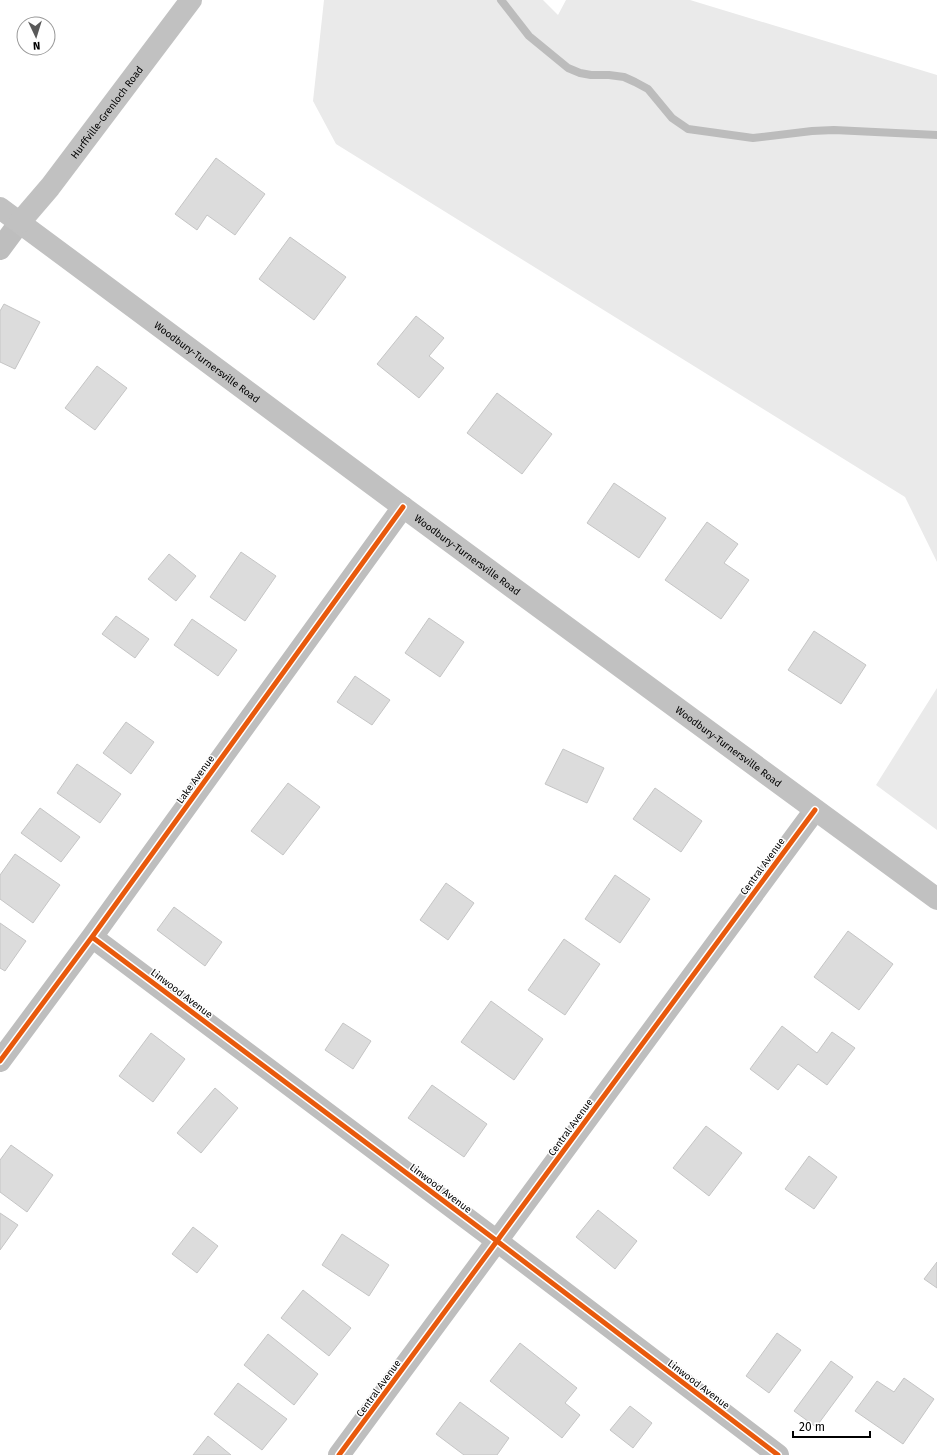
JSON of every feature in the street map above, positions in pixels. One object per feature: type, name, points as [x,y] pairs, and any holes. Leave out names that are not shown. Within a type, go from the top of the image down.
[{"type":"main road","name":"Hurffville-Grenloch Road","points":[[20,222],[50,187],[191,0]]},
{"type":"main road","name":"Woodbury-Turnersville Road","points":[[0,208],[403,507],[937,899]]},
{"type":"street","points":[[0,249],[20,222]]},
{"type":"street","name":"Lake Avenue","points":[[0,1061],[92,937],[403,507]]},
{"type":"street","name":"Central Avenue","points":[[339,1455],[815,810]]},
{"type":"street","name":"Linwood Avenue","points":[[92,937],[497,1241],[778,1455]]},
{"type":"shaded area","points":[[324,0],[543,0],[558,15],[566,0],[690,0],[937,75],[937,562],[905,497],[336,144],[313,101]]},
{"type":"shaded area","points":[[937,688],[937,830],[876,785]]},
{"type":"building","points":[[216,158],[265,194],[235,235],[207,215],[197,230],[175,214]]},
{"type":"building","points":[[290,237],[346,277],[314,320],[259,279]]},
{"type":"building","points":[[4,304],[40,322],[15,369],[0,362],[0,311]]},
{"type":"building","points":[[416,316],[444,338],[429,356],[444,368],[419,398],[377,364]]},
{"type":"building","points":[[97,366],[127,388],[95,430],[65,408]]},
{"type":"building","points":[[497,393],[552,434],[522,474],[467,433]]},
{"type":"building","points":[[614,483],[666,518],[639,558],[587,523]]},
{"type":"building","points":[[707,522],[738,544],[724,563],[749,580],[721,619],[665,580]]},
{"type":"building","points":[[241,552],[276,576],[245,621],[210,597]]},
{"type":"building","points":[[169,554],[196,576],[176,601],[148,579]]},
{"type":"building","points":[[116,616],[149,639],[135,658],[102,634]]},
{"type":"building","points":[[429,618],[464,642],[440,677],[405,653]]},
{"type":"building","points":[[192,619],[237,650],[218,676],[174,645]]},
{"type":"building","points":[[814,631],[866,665],[841,704],[788,670]]},
{"type":"building","points":[[355,676],[390,700],[372,725],[337,702]]},
{"type":"building","points":[[126,722],[154,742],[131,774],[103,753]]},
{"type":"building","points":[[563,749],[604,768],[587,803],[545,784]]},
{"type":"building","points":[[77,764],[121,794],[100,823],[57,793]]},
{"type":"building","points":[[288,783],[320,807],[283,855],[251,831]]},
{"type":"building","points":[[655,788],[702,821],[681,852],[633,819]]},
{"type":"building","points":[[40,808],[80,837],[61,862],[21,833]]},
{"type":"building","points":[[15,854],[60,885],[33,923],[0,899],[0,875]]},
{"type":"building","points":[[615,875],[650,899],[620,943],[585,919]]},
{"type":"building","points":[[446,883],[474,903],[448,940],[420,920]]},
{"type":"building","points":[[174,907],[222,942],[205,966],[157,930]]},
{"type":"building","points":[[0,923],[26,941],[5,971],[0,968]]},
{"type":"building","points":[[848,931],[893,964],[859,1010],[814,977]]},
{"type":"building","points":[[564,939],[600,964],[565,1015],[528,990]]},
{"type":"building","points":[[491,1001],[543,1039],[514,1080],[461,1042]]},
{"type":"building","points":[[343,1023],[371,1041],[353,1069],[325,1050]]},
{"type":"building","points":[[782,1026],[817,1053],[832,1032],[855,1048],[827,1085],[798,1064],[778,1090],[750,1069]]},
{"type":"building","points":[[151,1033],[185,1059],[153,1102],[119,1076]]},
{"type":"building","points":[[432,1085],[487,1124],[464,1157],[408,1118]]},
{"type":"building","points":[[215,1088],[238,1108],[201,1153],[177,1133]]},
{"type":"building","points":[[706,1126],[742,1153],[709,1196],[673,1168]]},
{"type":"building","points":[[11,1145],[53,1175],[27,1212],[0,1192],[0,1160]]},
{"type":"building","points":[[809,1156],[837,1177],[814,1209],[785,1189]]},
{"type":"building","points":[[598,1210],[637,1241],[615,1269],[576,1237]]},
{"type":"building","points":[[0,1213],[18,1225],[0,1250]]},
{"type":"building","points":[[193,1227],[218,1246],[197,1273],[172,1254]]},
{"type":"building","points":[[342,1234],[389,1265],[369,1296],[322,1265]]},
{"type":"building","points":[[937,1262],[937,1288],[924,1279]]},
{"type":"building","points":[[303,1290],[351,1328],[329,1356],[281,1318]]},
{"type":"building","points":[[777,1333],[801,1350],[769,1393],[746,1376]]},
{"type":"building","points":[[268,1334],[318,1374],[294,1405],[244,1365]]},
{"type":"building","points":[[520,1343],[577,1388],[565,1403],[580,1415],[562,1438],[490,1381]]},
{"type":"building","points":[[831,1361],[853,1377],[816,1427],[794,1411]]},
{"type":"building","points":[[904,1378],[934,1399],[903,1444],[855,1411],[877,1381],[894,1392]]},
{"type":"building","points":[[238,1383],[287,1419],[262,1450],[214,1414]]},
{"type":"building","points":[[460,1402],[509,1438],[497,1455],[464,1455],[436,1434]]},
{"type":"building","points":[[630,1406],[652,1423],[633,1448],[610,1430]]},
{"type":"building","points":[[208,1436],[231,1455],[193,1455]]},
{"type":"waterway","points":[[501,0],[529,36],[568,68],[580,73],[591,75],[624,77],[635,82],[648,89],[672,118],[688,129],[753,138],[834,130],[937,135]]},
{"type":"cycle path","points":[[0,1061],[92,937],[403,507]]},
{"type":"cycle path","points":[[339,1455],[815,810]]},
{"type":"cycle path","points":[[92,937],[497,1241],[778,1455]]}]
